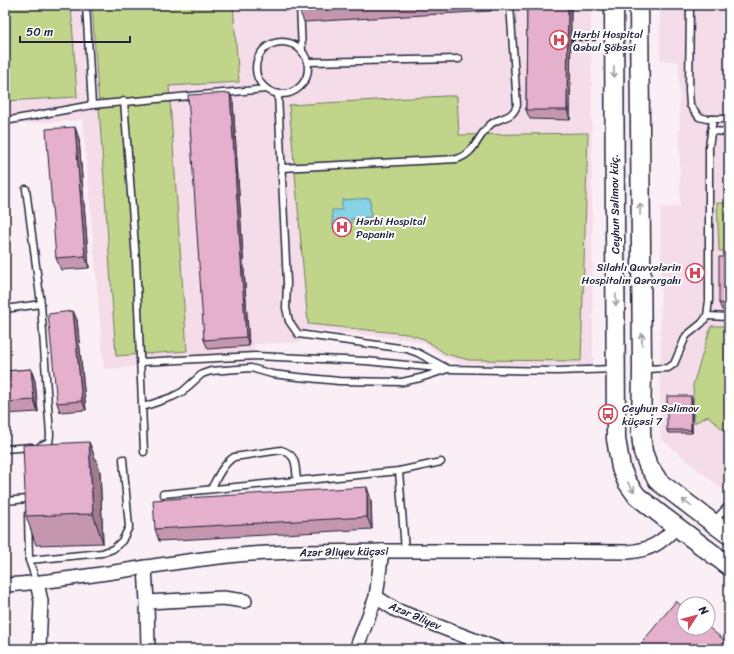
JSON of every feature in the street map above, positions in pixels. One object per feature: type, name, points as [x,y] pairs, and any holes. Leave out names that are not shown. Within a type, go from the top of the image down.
[{"type":"main road","name":"Ceyhun Səlimov küç.","points":[[614,5],[616,439],[621,468],[627,482],[637,496],[729,566]]},
{"type":"main road","points":[[638,5],[643,452],[648,465],[659,482],[729,535]]},
{"type":"main road","points":[[616,369],[642,369]]},
{"type":"street","name":"Azər Əliyev küçəsi","points":[[5,585],[37,583],[145,566],[250,554],[322,551],[639,551],[656,545],[676,527]]},
{"type":"street","name":"Azər Əliyev","points":[[382,551],[376,597],[396,610],[498,649]]},
{"type":"street","points":[[145,566],[148,649]]},
{"type":"street","points":[[37,583],[41,601],[39,649]]},
{"type":"street","points":[[358,644],[376,597]]},
{"type":"street","points":[[147,602],[223,598],[245,601]]},
{"type":"lane","points":[[86,5],[92,105]]},
{"type":"lane","points":[[300,5],[302,51]]},
{"type":"lane","points":[[281,168],[458,159],[471,152],[486,128],[493,122],[510,116],[515,112],[517,105],[510,5]]},
{"type":"lane","points":[[690,5],[690,105],[699,117],[729,119]]},
{"type":"lane","points":[[279,41],[292,43],[302,51],[308,62],[308,75],[301,86],[290,93],[278,94],[266,89],[258,80],[255,67],[258,55],[267,45],[279,41]]},
{"type":"lane","points":[[308,62],[459,59]]},
{"type":"lane","points":[[5,121],[92,105],[124,101],[266,89]]},
{"type":"lane","points":[[278,94],[287,283],[286,308],[289,321],[298,334],[407,349],[418,353],[448,369]]},
{"type":"lane","points":[[124,101],[136,260],[144,452]]},
{"type":"lane","points":[[642,369],[668,368],[674,364],[686,336],[702,323],[707,316],[709,300],[709,147],[713,119]]},
{"type":"lane","points":[[711,131],[729,132]]},
{"type":"lane","points":[[5,449],[43,446],[49,442],[50,435],[41,304],[26,189]]},
{"type":"lane","points":[[5,309],[41,304]]},
{"type":"lane","points":[[707,316],[729,317]]},
{"type":"lane","points":[[141,362],[255,356],[366,361],[448,369],[557,372],[616,369]]},
{"type":"lane","points":[[143,407],[182,392],[202,374],[211,372],[251,368],[272,374],[298,377],[402,382],[448,369]]},
{"type":"lane","points":[[210,489],[223,467],[234,457],[281,450],[288,452],[293,457],[297,481]]},
{"type":"lane","points":[[29,560],[102,553],[113,549],[122,541],[129,527],[123,459]]},
{"type":"lane","points":[[163,494],[399,471],[441,462]]},
{"type":"lane","points":[[399,471],[405,551]]},
{"type":"lane","points":[[5,501],[27,496],[29,560],[37,583]]},
{"type":"lane","points":[[712,522],[729,505]]},
{"type":"path","points":[[571,40],[614,40]]},
{"type":"shaded area","name":"Hərbi Hospital Papanin","points":[[5,5],[591,5],[593,365],[498,365],[462,363],[446,358],[425,344],[413,340],[308,329],[300,342],[255,344],[249,358],[104,369],[83,120],[5,125]]},
{"type":"shaded area","name":"Silahlı Quvvələrin Hospitalın Qərargahı","points":[[660,5],[729,5],[729,495],[660,438],[661,208],[680,206],[679,62],[660,60]]},
{"type":"green space","points":[[5,5],[71,5],[77,97],[5,101]]},
{"type":"green space","points":[[92,5],[233,5],[239,82],[169,86],[187,351],[116,356]]},
{"type":"green space","points":[[457,96],[459,135],[588,133],[581,361],[469,360],[446,354],[424,339],[407,334],[308,324],[289,105]]},
{"type":"green space","points":[[717,203],[729,203],[729,251],[719,251]]},
{"type":"green space","points":[[711,326],[729,326],[729,435],[708,416],[694,423],[693,385]]},
{"type":"water","points":[[370,198],[371,217],[351,219],[351,228],[333,229],[332,210],[342,210],[342,200]]},
{"type":"building","points":[[299,5],[386,5],[299,10]]},
{"type":"building","points":[[527,5],[568,5],[567,110],[526,110]]},
{"type":"building","points":[[230,93],[246,337],[204,340],[188,95]]},
{"type":"building","points":[[75,127],[85,256],[56,258],[46,129]]},
{"type":"building","points":[[719,257],[729,257],[729,304],[719,303]]},
{"type":"building","points":[[73,311],[82,401],[57,403],[48,314]]},
{"type":"building","points":[[31,369],[34,400],[5,402],[5,371]]},
{"type":"building","points":[[667,396],[691,396],[691,430],[667,430]]},
{"type":"building","points":[[89,442],[93,514],[26,516],[23,445]]},
{"type":"building","points":[[367,487],[367,517],[155,529],[153,500]]},
{"type":"building","points":[[676,601],[676,636],[716,636],[716,633],[729,644],[725,649],[643,649],[639,646]]},
{"type":"place","name":"Hərbi Hospital Qəbul Şöbəsi","points":[[559,40]]},
{"type":"place","name":"Hərbi Hospital Papanin","points":[[342,227]]},
{"type":"place","name":"Silahlı Quvvələrin Hospitalın Qərargahı","points":[[695,273]]},
{"type":"place","name":"Ceyhun Səlimov küçəsi 7","points":[[608,414]]}]
